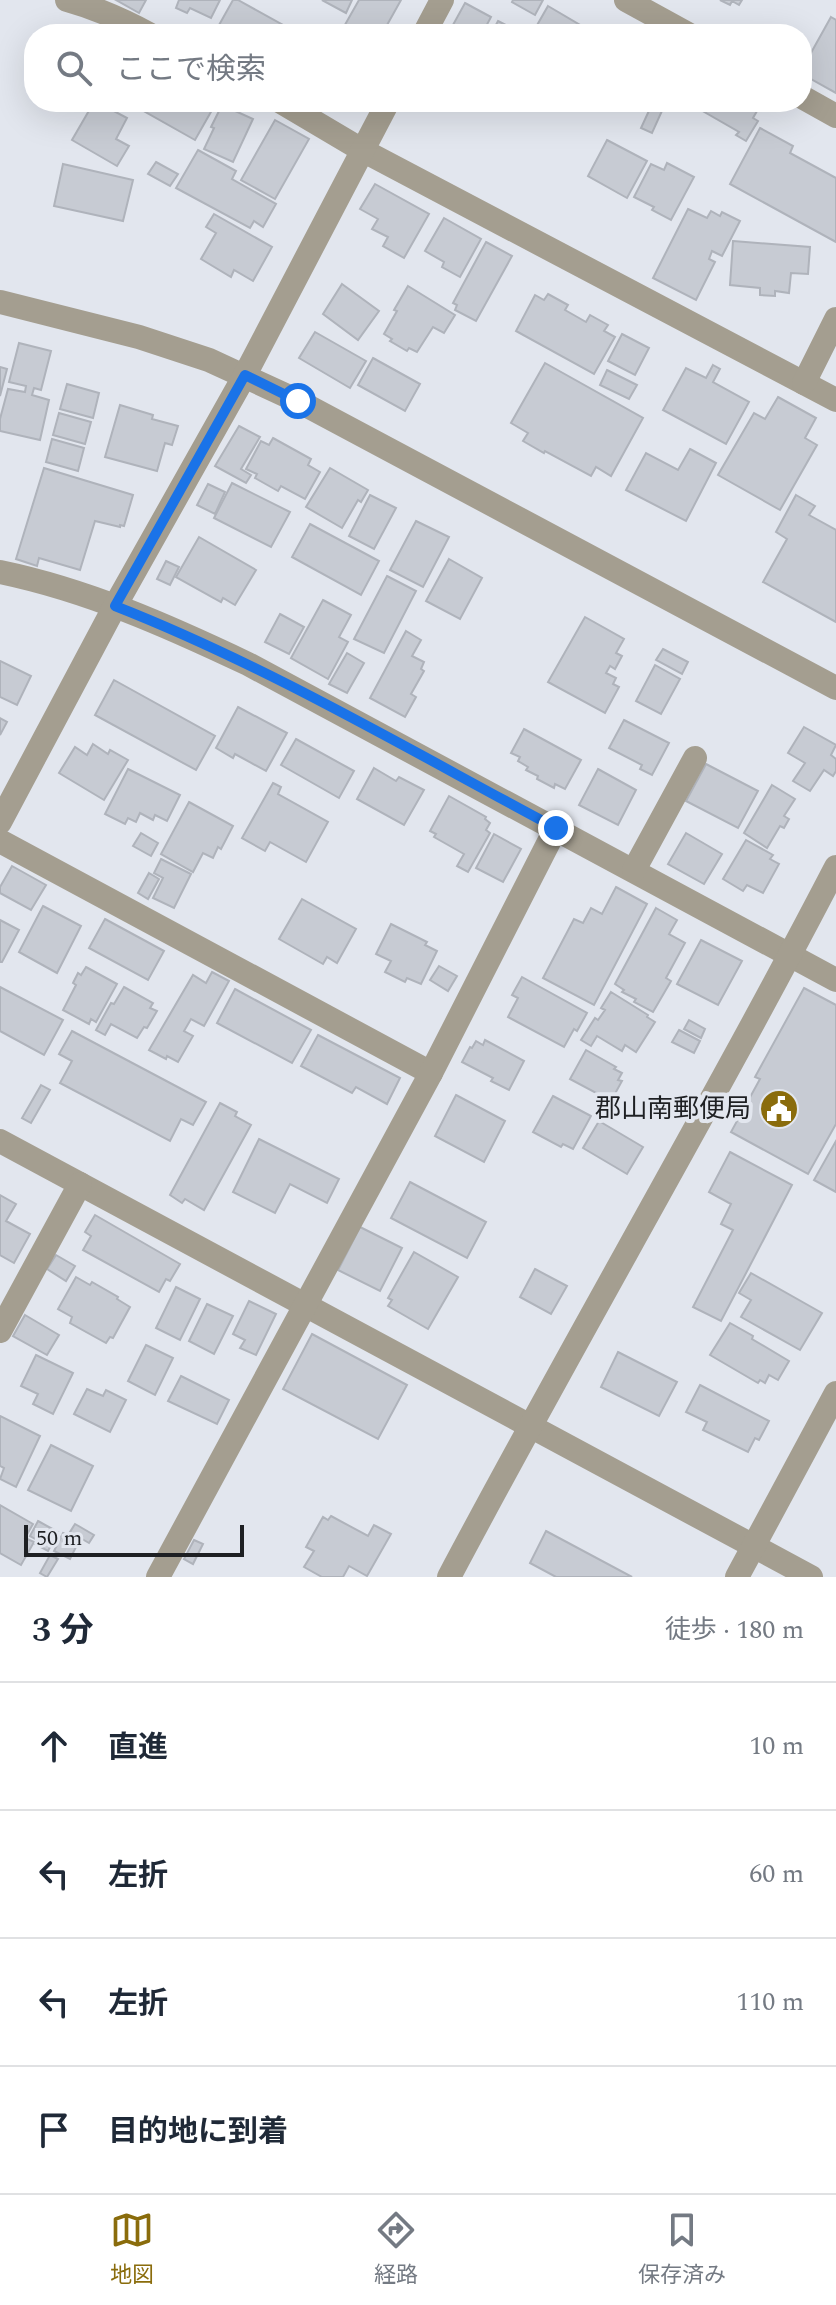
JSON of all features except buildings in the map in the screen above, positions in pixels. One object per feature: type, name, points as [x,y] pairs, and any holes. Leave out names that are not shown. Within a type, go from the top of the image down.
[{"type":"street","points":[[67,0],[129,24]]},
{"type":"street","points":[[429,24],[442,0]]},
{"type":"street","points":[[626,0],[670,24]]},
{"type":"street","points":[[812,103],[836,116]]},
{"type":"street","points":[[298,112],[362,150],[836,400]]},
{"type":"street","points":[[0,822],[115,606],[245,375],[383,112]]},
{"type":"street","points":[[0,302],[139,337],[245,375],[836,688]]},
{"type":"street","points":[[804,383],[836,319]]},
{"type":"street","points":[[0,572],[115,606],[248,664],[836,980]]},
{"type":"street","points":[[634,870],[695,758]]},
{"type":"street","points":[[158,1577],[431,1073],[556,828]]},
{"type":"street","points":[[0,841],[431,1073]]},
{"type":"street","points":[[449,1577],[529,1425],[836,867]]},
{"type":"street","points":[[0,1141],[811,1577]]},
{"type":"street","points":[[0,1331],[80,1184]]},
{"type":"street","points":[[737,1577],[836,1393]]},
{"type":"place","name":"郡山南郵便局","points":[[779,1109]]},
{"type":"route","points":[[298,401],[245,375],[115,606],[248,664],[556,828]]}]
